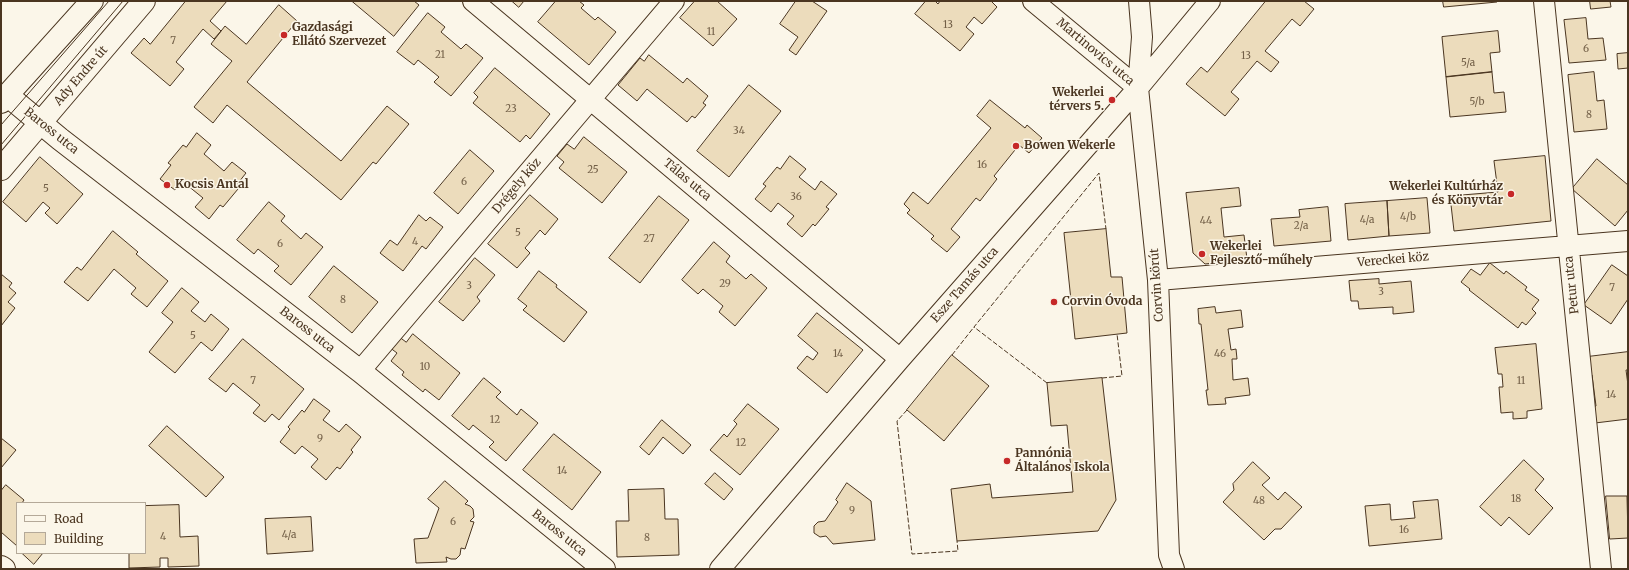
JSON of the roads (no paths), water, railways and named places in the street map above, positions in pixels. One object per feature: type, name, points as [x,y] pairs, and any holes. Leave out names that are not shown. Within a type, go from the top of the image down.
[{"type":"street","points":[[4,98],[92,1]]},
{"type":"street","name":"Ady Endre út","points":[[1,168],[144,1]]},
{"type":"street","name":"Tálas utca","points":[[473,1],[900,359]]},
{"type":"street","name":"Drégely köz","points":[[360,371],[674,1]]},
{"type":"street","name":"Martinovics utca","points":[[1033,1],[1138,88]]},
{"type":"street","name":"Corvin körút","points":[[1139,1],[1142,37],[1138,88],[1158,280],[1169,554],[1174,569]]},
{"type":"street","name":"Esze Tamás utca","points":[[720,569],[900,359],[1138,88],[1210,1]]},
{"type":"street","name":"Petur utca","points":[[1544,1],[1601,569]]},
{"type":"street","name":"Baross utca","points":[[4,98],[40,123],[360,371],[604,569]]},
{"type":"street","name":"Vereckei köz","points":[[1158,280],[1628,241]]},
{"type":"tram line","points":[[1,125],[109,1]]},
{"type":"tram line","points":[[1,145],[123,1]]},
{"type":"place","name":"Gazdasági Ellátó Szervezet","points":[[284,35]]},
{"type":"place","name":"Wekerlei térvers 5.","points":[[1112,100]]},
{"type":"place","name":"Bowen Wekerle","points":[[1016,146]]},
{"type":"place","name":"Kocsis Antal","points":[[167,185]]},
{"type":"place","name":"Wekerlei Kultúrház és Könyvtár","points":[[1511,194]]},
{"type":"place","name":"Wekerlei Fejlesztő-műhely","points":[[1202,254]]},
{"type":"place","name":"Corvin Óvoda","points":[[1054,302]]},
{"type":"place","name":"Pannónia Általános Iskola","points":[[1007,461]]}]
